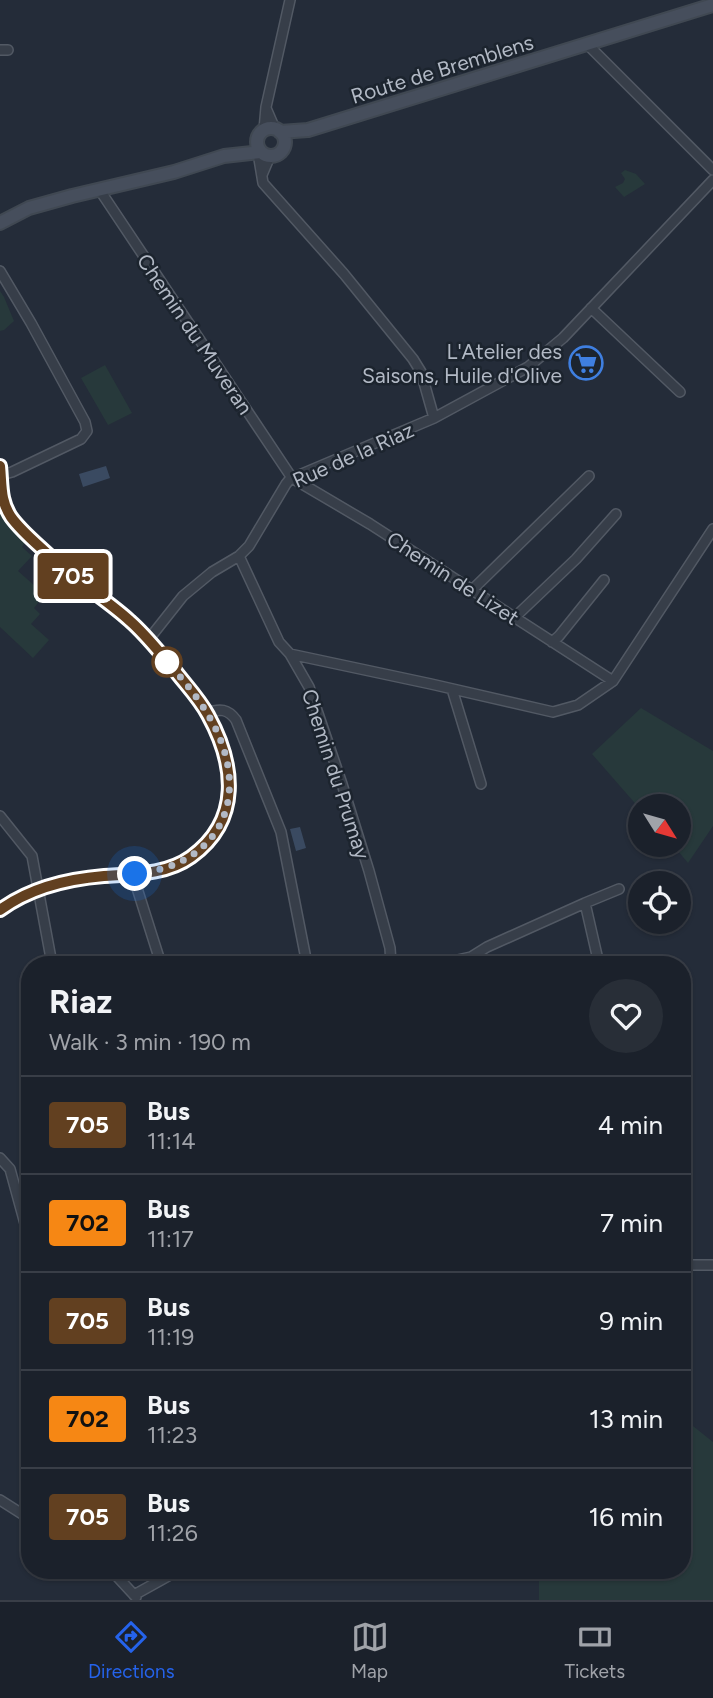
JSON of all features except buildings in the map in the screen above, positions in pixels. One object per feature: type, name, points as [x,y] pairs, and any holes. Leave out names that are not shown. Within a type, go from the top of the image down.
[{"type":"street","points":[[269,132],[266,107],[290,0]]},
{"type":"street","name":"Route de Bremblens","points":[[0,223],[29,208],[174,172],[224,156],[269,132],[308,131],[713,5]]},
{"type":"street","points":[[587,44],[713,170]]},
{"type":"street","name":"Route de Bremblens","points":[[224,156],[278,155],[308,131]]},
{"type":"street","points":[[269,132],[285,140],[283,149]]},
{"type":"street","points":[[269,132],[257,143],[264,154],[259,159],[263,183],[344,274],[413,359],[421,372],[434,418]]},
{"type":"street","name":"Rue de la Riaz","points":[[149,639],[183,596],[249,546],[292,478],[434,418],[528,367],[563,338],[713,180]]},
{"type":"street","name":"Chemin du Muveran","points":[[99,189],[292,478]]},
{"type":"street","points":[[0,271],[85,422],[87,431],[81,439],[12,472],[0,470],[1,503],[31,539],[149,639],[207,713],[219,738],[229,771],[228,801],[224,817],[211,838],[189,858],[159,871],[68,880],[38,890],[0,910]]},
{"type":"street","points":[[591,307],[677,389]]},
{"type":"street","points":[[472,590],[589,476]]},
{"type":"street","name":"Chemin de Lizet","points":[[292,478],[370,524],[613,681]]},
{"type":"street","points":[[514,618],[576,559],[616,514]]},
{"type":"street","points":[[290,654],[553,712],[578,705],[613,681],[713,530]]},
{"type":"street","name":"Chemin du Prumay","points":[[239,556],[279,642],[290,654],[309,687],[369,871],[391,956]]},
{"type":"street","points":[[552,642],[604,580]]},
{"type":"street","points":[[452,689],[481,785]]},
{"type":"street","points":[[207,713],[225,710],[232,714],[244,738],[281,832],[305,956]]},
{"type":"street","points":[[0,816],[32,856],[50,956]]},
{"type":"street","points":[[135,874],[158,956]]},
{"type":"street","points":[[477,956],[487,947],[619,889]]},
{"type":"street","points":[[585,903],[597,956]]},
{"type":"street","points":[[0,1158],[10,1170],[21,1210]]},
{"type":"street","points":[[691,1265],[713,1265]]},
{"type":"street","points":[[0,1500],[21,1513]]},
{"type":"street","points":[[119,1579],[136,1598],[165,1579]]},
{"type":"shaded area","points":[[625,170],[636,174],[645,184],[624,197],[615,187],[623,183],[625,179],[621,173]]},
{"type":"shaded area","points":[[0,291],[14,321],[0,331]]},
{"type":"shaded area","points":[[105,365],[132,413],[108,425],[81,378]]},
{"type":"shaded area","points":[[0,511],[26,541],[22,547],[32,556],[18,571],[36,587],[33,591],[41,599],[34,608],[40,614],[31,624],[49,640],[33,658],[0,627]]},
{"type":"shaded area","points":[[641,708],[713,751],[713,826],[688,863],[684,858],[691,858],[691,794],[628,795],[592,754]]},
{"type":"shaded area","points":[[691,1424],[713,1442],[713,1600],[539,1600],[539,1579],[691,1579]]},
{"type":"water","points":[[106,466],[110,478],[83,487],[79,474]]},
{"type":"water","points":[[300,827],[306,848],[296,851],[290,829]]},
{"type":"bus line","name":"705","points":[[0,466],[2,503],[12,519],[76,579],[149,639],[207,713],[227,761],[230,787],[224,817],[218,828],[202,848],[175,866],[159,871],[68,880],[38,890],[0,910]]},
{"type":"place","name":"L'Atelier des Saisons, Huile d'Olive","points":[[586,363]]},
{"type":"route","points":[[135,874],[175,866],[202,848],[218,828],[228,801],[229,771],[219,738],[207,713],[167,662]]}]
